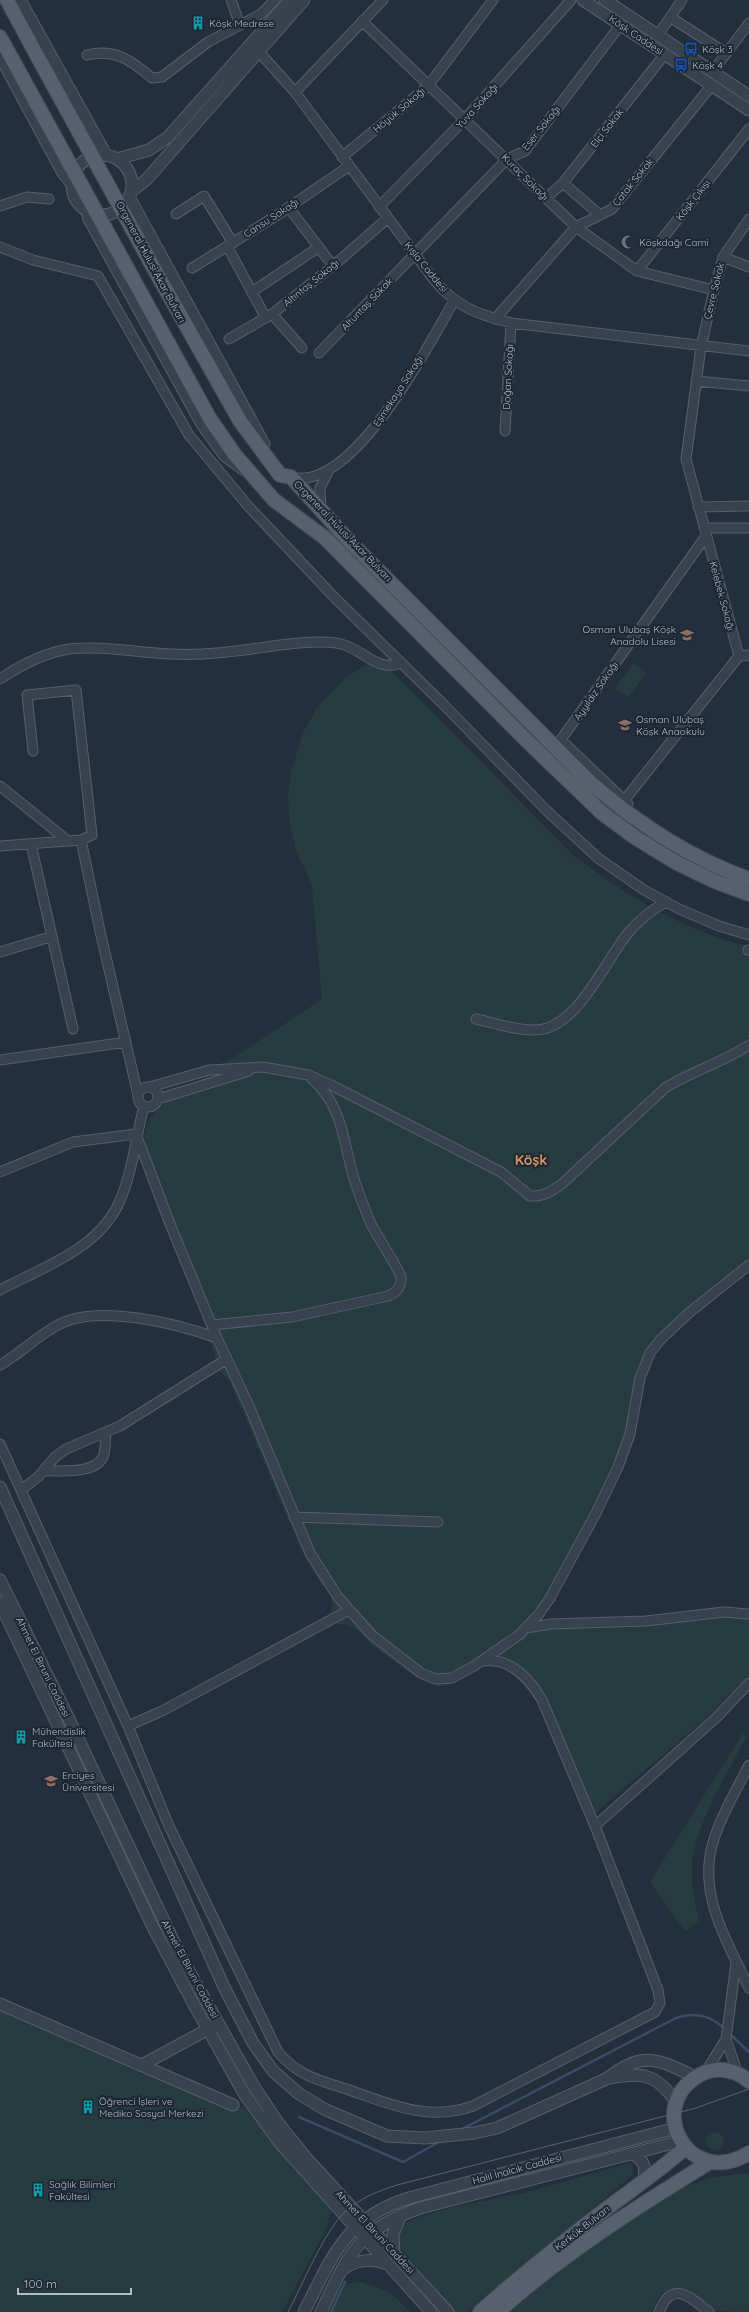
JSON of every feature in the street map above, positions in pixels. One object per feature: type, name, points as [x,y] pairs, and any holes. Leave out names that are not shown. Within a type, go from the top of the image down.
[{"type":"main road","name":"Orgeneral Hulusi Akar Bulvarı","points":[[7,0],[236,416],[254,443],[558,744],[591,784],[621,803],[675,845],[710,863],[749,879]]},
{"type":"main road","name":"Orgeneral Hulusi Akar Bulvarı","points":[[0,37],[194,392],[222,438],[247,471],[274,500],[325,538],[602,813],[636,838],[675,862],[749,894]]},
{"type":"main road","points":[[745,2077],[726,2070],[700,2075],[683,2088],[676,2102],[674,2119],[683,2145],[697,2157],[710,2162],[725,2163],[746,2157]]},
{"type":"main road","name":"Kerkük Bulvarı","points":[[480,2312],[555,2249],[642,2181],[666,2165],[683,2145]]},
{"type":"main road","name":"Kerkük Bulvarı","points":[[498,2312],[551,2269],[602,2231],[710,2162]]},
{"type":"street","points":[[20,0],[106,155]]},
{"type":"street","points":[[231,0],[240,25]]},
{"type":"street","points":[[87,55],[105,52],[118,54],[131,60],[152,78],[158,78],[165,75],[202,46],[260,14],[275,0]]},
{"type":"street","points":[[117,159],[145,152],[168,137],[290,0]]},
{"type":"street","points":[[0,56],[63,173],[72,184],[78,202],[87,210],[98,214],[111,213],[122,207],[130,194],[147,179],[304,0]]},
{"type":"street","points":[[295,92],[383,0]]},
{"type":"street","name":"Höyük Sokağı","points":[[342,157],[428,86],[493,0]]},
{"type":"street","name":"Yuva Sokağı","points":[[379,207],[464,120],[571,0]]},
{"type":"street","name":"Köşk Caddesi","points":[[583,0],[749,110]]},
{"type":"street","name":"Köşk Caddesi","points":[[605,0],[749,96]]},
{"type":"street","points":[[658,35],[682,0]]},
{"type":"street","points":[[670,17],[726,53]]},
{"type":"street","name":"Kuraç Sokağı","points":[[362,21],[576,227],[637,271],[714,290]]},
{"type":"street","points":[[713,71],[749,23]]},
{"type":"street","name":"Eser Sokağı","points":[[414,254],[507,159],[525,151],[621,24]]},
{"type":"street","name":"Kışla Caddesi","points":[[258,52],[295,92],[414,254],[454,301],[471,311],[511,323],[701,347],[749,351]]},
{"type":"street","name":"Elçi Sokak","points":[[546,198],[564,183],[665,54]]},
{"type":"street","name":"Çatak Sokak","points":[[495,319],[576,227],[612,209],[712,85]]},
{"type":"street","name":"Köşk Çıkışı","points":[[637,271],[749,128]]},
{"type":"street","points":[[72,184],[75,172],[82,162],[93,156],[106,155],[117,159],[129,173],[130,194],[286,476],[313,478],[328,471]]},
{"type":"street","name":"Cansu Sokağı","points":[[192,268],[289,208],[349,166]]},
{"type":"street","points":[[564,183],[600,215]]},
{"type":"street","points":[[176,214],[204,196],[230,244],[252,292],[269,316],[302,348]]},
{"type":"street","points":[[0,206],[26,197],[50,199]]},
{"type":"street","points":[[289,208],[333,266]]},
{"type":"street","points":[[87,210],[92,226],[202,424],[225,456],[233,463],[247,471]]},
{"type":"street","name":"Altıntaş Sokağı","points":[[229,339],[269,316],[333,266],[388,218]]},
{"type":"street","name":"Çevre Sokak","points":[[701,347],[723,257],[749,219]]},
{"type":"street","points":[[0,247],[33,260],[98,276],[178,419],[198,447],[283,544],[564,828],[613,869],[666,902],[706,921],[749,935]]},
{"type":"street","points":[[252,292],[319,247]]},
{"type":"street","name":"Altuntaş Sokak","points":[[319,354],[414,254]]},
{"type":"street","points":[[723,257],[749,267]]},
{"type":"street","name":"Eşmekaya Sokağı","points":[[328,471],[354,449],[381,420],[400,392],[454,301]]},
{"type":"street","name":"Doğan Sokağı","points":[[505,431],[511,323]]},
{"type":"street","name":"Kelebek Sokağı","points":[[701,347],[686,459],[738,656]]},
{"type":"street","points":[[696,381],[749,386]]},
{"type":"street","points":[[322,512],[319,493],[321,483],[328,471]]},
{"type":"street","points":[[698,507],[749,506]]},
{"type":"street","points":[[705,532],[749,528]]},
{"type":"street","name":"Ayyıldız Sokağı","points":[[558,744],[705,532]]},
{"type":"street","points":[[0,679],[39,657],[57,651],[79,648],[195,654],[237,651],[294,643],[341,644],[381,665],[391,666],[402,663]]},
{"type":"street","points":[[749,655],[738,656],[621,803],[676,840],[712,858],[749,873]]},
{"type":"street","points":[[0,846],[81,840],[92,835],[76,690],[27,695],[33,751]]},
{"type":"street","points":[[0,786],[68,841]]},
{"type":"street","points":[[81,840],[138,1095],[138,1101],[144,1106],[152,1106],[158,1099],[264,1067]]},
{"type":"street","points":[[31,844],[50,937],[73,1029]]},
{"type":"street","points":[[476,1019],[531,1030],[542,1030],[556,1024],[576,1007],[636,925],[666,902]]},
{"type":"street","points":[[0,952],[50,937]]},
{"type":"street","points":[[0,1060],[126,1042]]},
{"type":"street","points":[[138,1095],[141,1089],[209,1070],[264,1067],[308,1075],[331,1084],[372,1107],[450,1144],[501,1172],[530,1196],[536,1196],[550,1192],[563,1182],[665,1088],[727,1058],[749,1045]]},
{"type":"street","points":[[212,1325],[265,1321],[319,1313],[388,1296],[395,1292],[400,1285],[400,1273],[380,1241],[360,1195],[338,1115],[329,1098],[308,1075]]},
{"type":"street","points":[[150,1087],[158,1093],[158,1099]]},
{"type":"street","points":[[0,1290],[75,1251],[88,1242],[113,1214],[121,1200],[144,1106]]},
{"type":"street","points":[[136,1134],[170,1224],[217,1338],[249,1406],[302,1538],[319,1568],[349,1610],[372,1635],[426,1676],[441,1680],[452,1678],[482,1661],[526,1628],[550,1598],[612,1482],[630,1434],[640,1378],[650,1353],[660,1340],[690,1312],[749,1264]]},
{"type":"street","points":[[0,1172],[73,1142],[102,1136],[136,1134]]},
{"type":"street","points":[[0,1365],[59,1324],[94,1317],[118,1316],[142,1319],[186,1328],[217,1338]]},
{"type":"street","points":[[20,1490],[44,1470],[55,1457],[66,1449],[132,1420],[227,1359]]},
{"type":"street","points":[[44,1470],[88,1468],[96,1465],[104,1455],[106,1432]]},
{"type":"street","points":[[0,1444],[128,1726],[169,1826],[278,2052],[284,2059],[315,2080],[403,2109],[436,2112],[460,2110],[473,2106],[600,2041],[657,2009],[660,1998],[595,1826],[537,1691],[526,1678],[510,1665],[494,1660],[482,1661]]},
{"type":"street","points":[[0,1487],[224,1987],[253,2043],[273,2071],[298,2093],[324,2109],[358,2126],[387,2136],[425,2138],[469,2134],[497,2128],[606,2079],[622,2067],[644,2059],[670,2064],[700,2075],[726,2039],[736,1963]]},
{"type":"street","points":[[294,1517],[438,1522]]},
{"type":"street","name":"Ahmet El Biruni Caddesi","points":[[1,1585],[68,1716],[180,1955],[253,2085],[279,2124],[308,2160],[363,2220],[368,2234],[388,2265],[431,2312]]},
{"type":"street","name":"Ahmet El Biruni Caddesi","points":[[0,1603],[153,1927],[208,2029],[246,2095],[269,2129],[354,2227],[368,2234],[394,2253],[448,2312]]},
{"type":"street","points":[[128,1726],[162,1711],[349,1610]]},
{"type":"street","points":[[526,1628],[551,1624],[646,1621],[716,1612],[749,1614]]},
{"type":"street","points":[[595,1826],[717,1717],[749,1683]]},
{"type":"street","points":[[749,1765],[714,1837],[708,1865],[709,1884],[714,1908],[726,1942],[749,1988]]},
{"type":"street","points":[[0,2004],[142,2064],[233,2105]]},
{"type":"street","points":[[142,2064],[218,2024]]},
{"type":"street","points":[[726,2039],[745,2077]]},
{"type":"street","points":[[606,2079],[632,2074],[649,2076],[666,2088],[676,2102]]},
{"type":"street","name":"Halil İnalcık Caddesi","points":[[304,2312],[329,2263],[354,2227],[381,2208],[409,2198],[676,2128]]},
{"type":"street","name":"Halil İnalcık Caddesi","points":[[368,2234],[401,2215],[420,2208],[631,2154],[683,2145]]},
{"type":"street","points":[[631,2154],[640,2159],[644,2166],[645,2174],[642,2181]]},
{"type":"street","points":[[394,2253],[393,2234],[401,2215]]},
{"type":"street","points":[[321,2312],[340,2270],[368,2234]]},
{"type":"street","points":[[340,2270],[352,2264],[365,2261],[388,2265]]},
{"type":"street","points":[[659,2312],[668,2298],[679,2292],[687,2294],[709,2312]]},
{"type":"green space","points":[[378,657],[573,855],[635,898],[656,910],[702,931],[749,947],[749,1266],[667,1336],[646,1365],[632,1432],[542,1616],[546,1629],[696,1618],[713,1615],[749,1617],[749,1675],[704,1720],[594,1814],[538,1687],[529,1675],[516,1665],[506,1667],[490,1666],[481,1668],[449,1685],[436,1686],[429,1684],[403,1668],[372,1645],[356,1630],[346,1625],[334,1624],[329,1614],[332,1607],[331,1597],[313,1572],[300,1548],[233,1389],[226,1376],[220,1372],[144,1138],[148,1121],[161,1106],[322,999],[312,886],[296,850],[290,825],[288,798],[291,772],[303,733],[316,709],[344,679]]},
{"type":"green space","points":[[633,663],[646,673],[628,697],[615,688]]},
{"type":"green space","points":[[743,1733],[747,1736],[705,1817],[694,1851],[692,1880],[699,1921],[685,1931],[650,1882]]},
{"type":"green space","points":[[0,2004],[258,2114],[334,2205],[325,2231],[282,2312],[0,2312]]},
{"type":"green space","points":[[711,2132],[719,2132],[724,2137],[722,2148],[719,2150],[711,2150],[706,2145],[706,2137]]},
{"type":"green space","points":[[629,2163],[633,2167],[633,2175],[467,2312],[453,2312],[399,2246],[398,2240],[402,2226],[428,2214],[523,2193]]},
{"type":"green space","points":[[749,2173],[749,2312],[712,2311],[672,2291],[659,2297],[651,2312],[510,2312],[574,2259],[682,2188],[712,2177]]},
{"type":"green space","points":[[359,2282],[388,2292],[399,2300],[410,2312],[329,2312],[336,2295],[342,2287],[351,2283]]},
{"type":"waterway","points":[[462,2129],[676,2018],[689,2015],[702,2016],[713,2020],[724,2028]]},
{"type":"waterway","points":[[732,2036],[749,2052]]},
{"type":"waterway","points":[[299,2117],[403,2162],[437,2143]]},
{"type":"waterway","points":[[331,2312],[345,2282]]},
{"type":"tram line","points":[[288,2312],[314,2258],[338,2219],[351,2206],[370,2195],[397,2185],[696,2108],[749,2089]]},
{"type":"place","name":"Köşk Medrese","points":[[198,23]]},
{"type":"place","name":"Köşk 3","points":[[691,49]]},
{"type":"place","name":"Köşk 4","points":[[681,65]]},
{"type":"place","name":"Köşkdağı Cami","points":[[628,242]]},
{"type":"place","name":"Osman Ulubaş Köşk Anadolu Lisesi","points":[[687,635]]},
{"type":"place","name":"Osman Ulubaş Köşk Anaokulu","points":[[625,725]]},
{"type":"place","name":"Mühendislik Fakültesi","points":[[21,1737]]},
{"type":"place","name":"Erciyes Üniversitesi","points":[[51,1781]]},
{"type":"place","name":"Öğrenci İşleri ve Mediko Sosyal Merkezi","points":[[88,2107]]},
{"type":"place","name":"Sağlık Bilimleri Fakültesi","points":[[38,2190]]},
{"type":"district","name":"Köşk","points":[[531,1160]]}]
